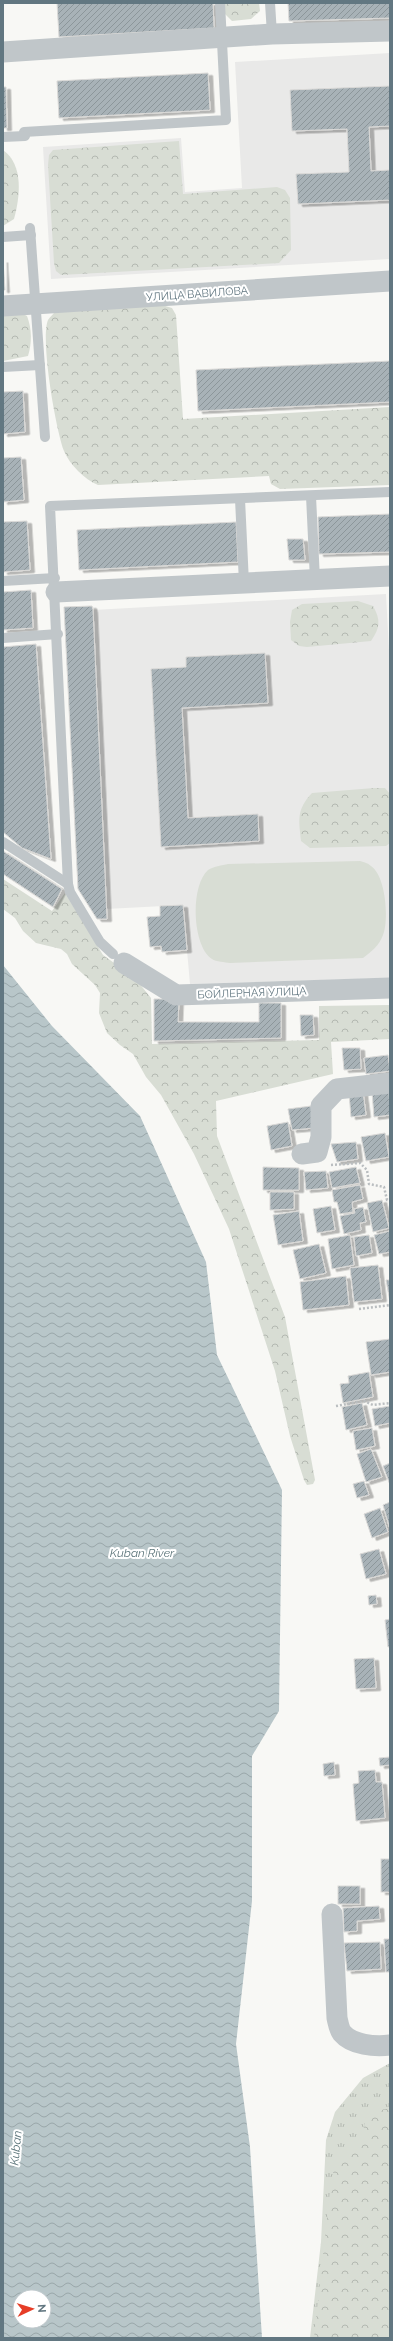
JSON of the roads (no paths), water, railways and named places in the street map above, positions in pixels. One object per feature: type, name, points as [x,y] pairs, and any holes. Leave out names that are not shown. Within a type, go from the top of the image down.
[{"type":"street","points":[[3,52],[272,34],[390,31]]},
{"type":"street","name":"УЛИЦА ВАВИЛОВА","points":[[3,306],[390,281]]},
{"type":"street","points":[[55,585],[244,583],[390,576]]},
{"type":"street","name":"БОЙЛЕРНАЯ УЛИЦА","points":[[118,958],[176,996],[390,988]]},
{"type":"street","points":[[310,1153],[321,1137],[321,1106],[337,1089],[390,1083]]},
{"type":"street","points":[[332,1914],[337,2018],[341,2032],[351,2041],[369,2045],[390,2045]]},
{"type":"lane","points":[[3,137],[24,134],[226,120],[220,3]]},
{"type":"lane","points":[[270,3],[272,34]]},
{"type":"lane","points":[[3,237],[30,232],[45,437]]},
{"type":"lane","points":[[3,367],[40,365]]},
{"type":"lane","points":[[118,958],[100,942],[70,892],[68,884],[58,634],[50,506],[390,492]]},
{"type":"lane","points":[[311,496],[315,580]]},
{"type":"lane","points":[[240,499],[244,583]]},
{"type":"lane","points":[[3,581],[55,585]]},
{"type":"lane","points":[[3,638],[58,634]]},
{"type":"lane","points":[[3,842],[68,884]]},
{"type":"water","name":"Kuban River","points":[[3,965],[52,1026],[140,1116],[206,1262],[217,1355],[282,1490],[279,1711],[252,1756],[252,1901],[236,2044],[250,2147],[262,2338],[3,2338]]},
{"type":"water label","name":"Kuban","points":[[16,2148]]}]
